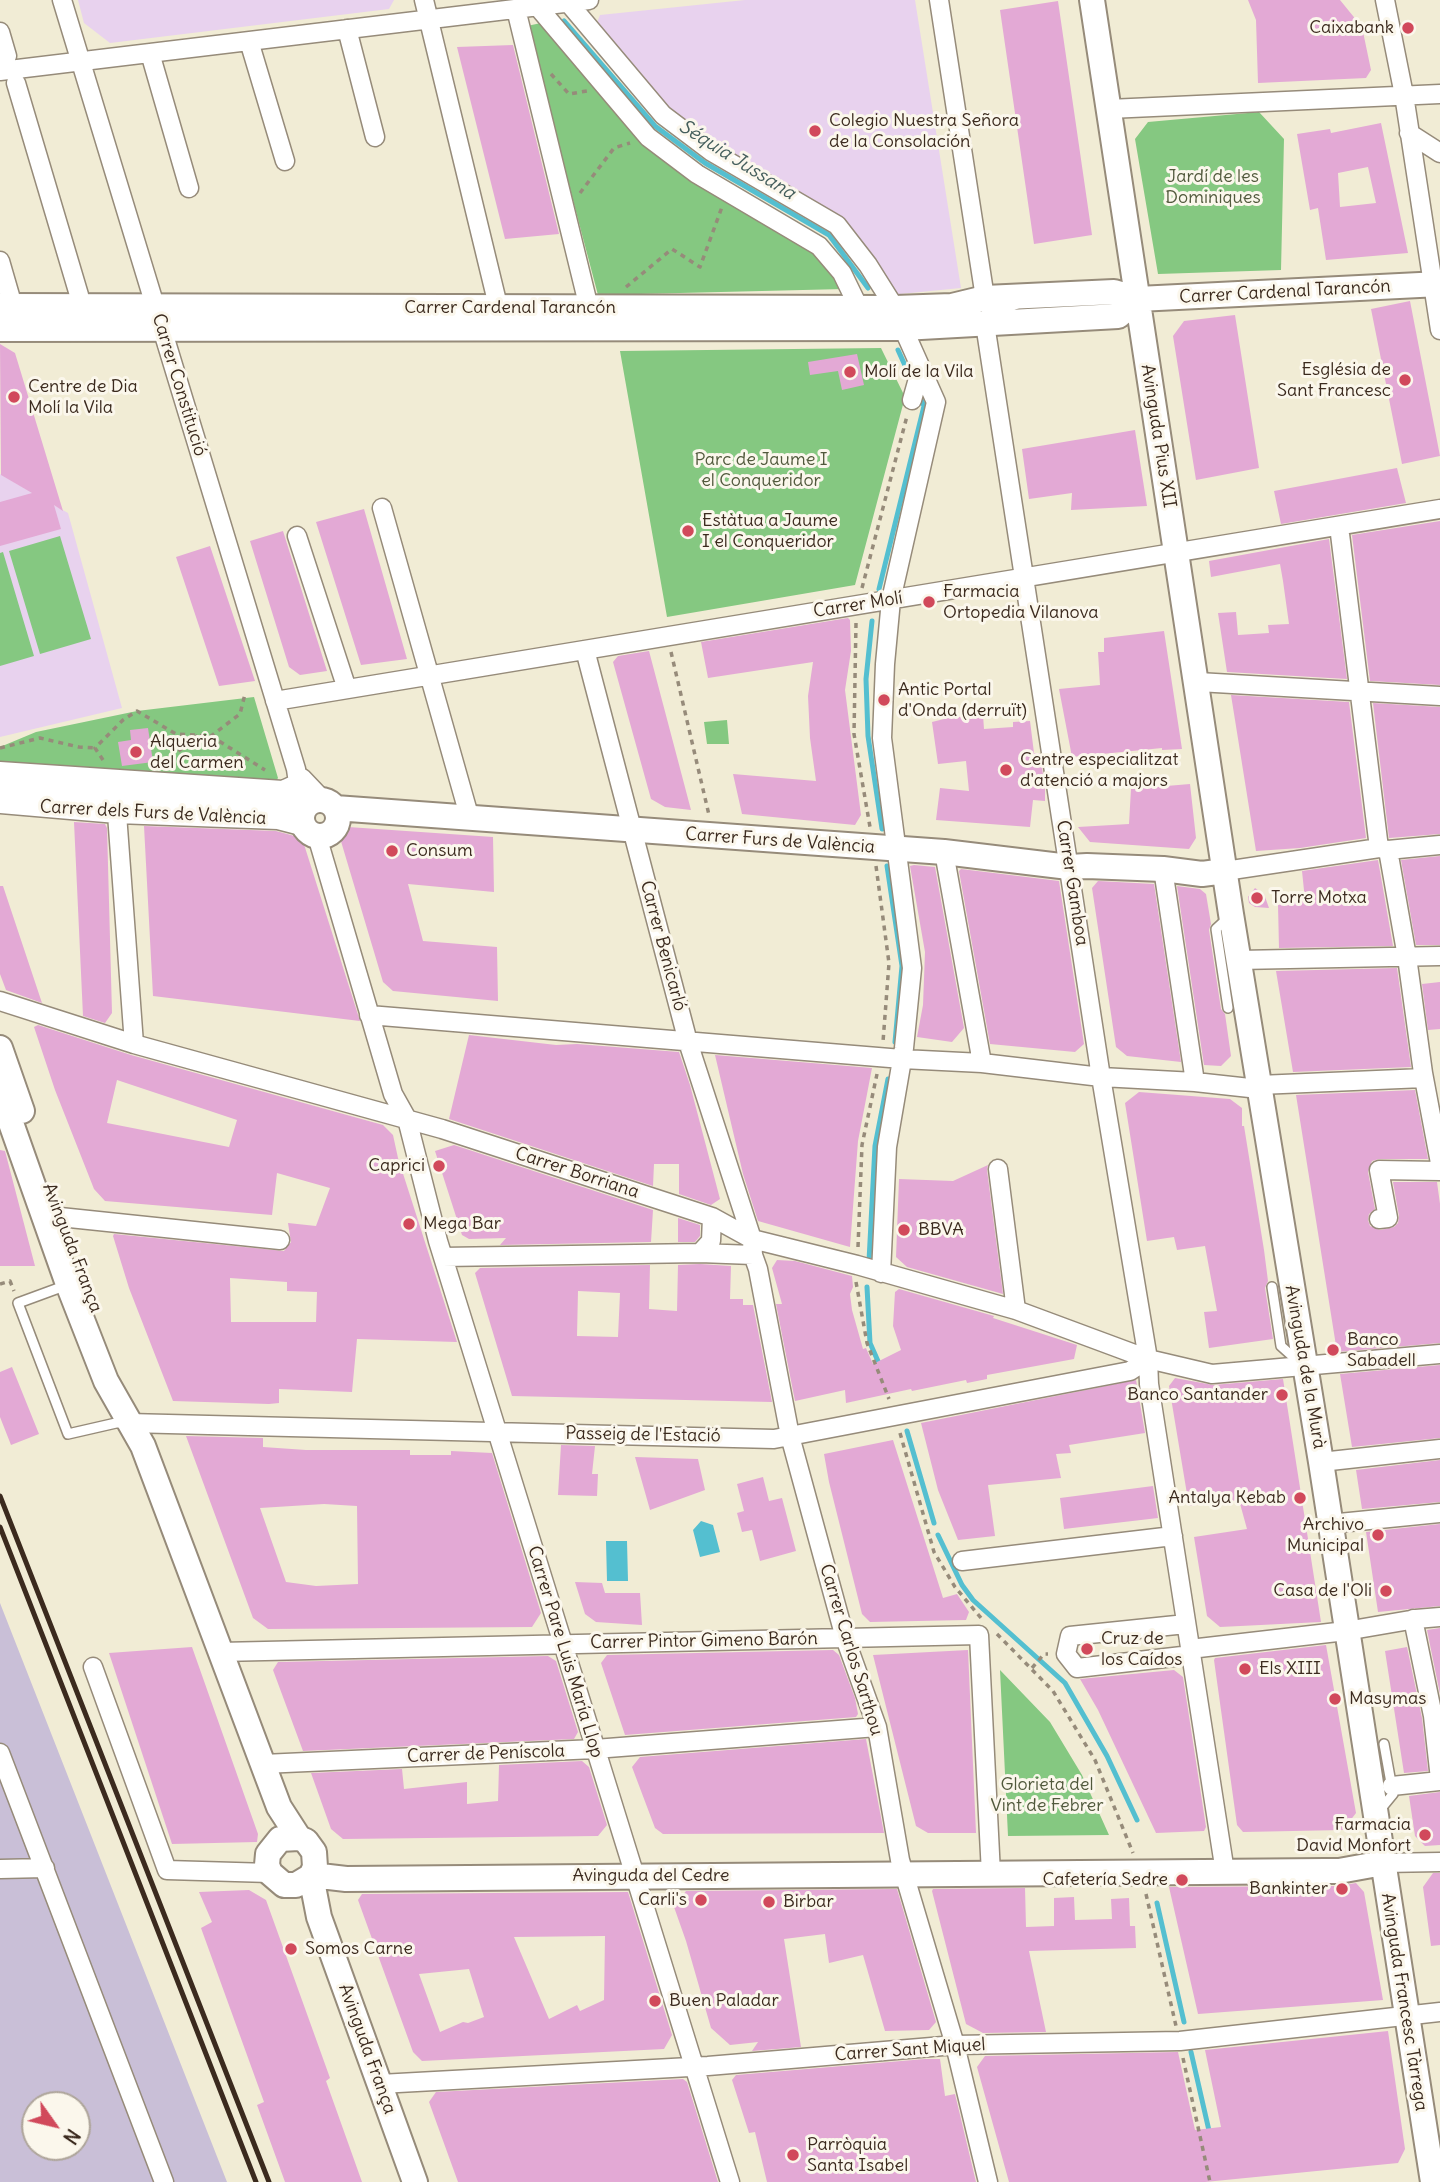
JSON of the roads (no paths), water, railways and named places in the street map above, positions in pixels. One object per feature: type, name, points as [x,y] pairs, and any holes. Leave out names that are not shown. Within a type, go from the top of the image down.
[{"type":"street","name":"Carrer Constitució","points":[[62,0],[275,701],[310,806],[393,1094],[407,1119]]},
{"type":"street","points":[[424,0],[501,318]]},
{"type":"street","points":[[0,32],[4,63],[80,61],[429,19],[496,6],[516,9],[535,3],[589,0]]},
{"type":"street","points":[[939,0],[985,298]]},
{"type":"street","name":"Avinguda Pius XII","points":[[1092,0],[1225,871]]},
{"type":"street","points":[[1385,0],[1436,284],[1440,330]]},
{"type":"street","points":[[566,1],[663,115],[712,152],[837,225],[868,265],[899,318],[920,372],[936,402],[891,600],[882,738],[885,849],[912,968],[902,1059],[887,1147],[881,1273]]},
{"type":"street","points":[[535,3],[648,137],[697,174],[819,246],[842,273],[859,309]]},
{"type":"street","points":[[516,9],[589,308]]},
{"type":"street","points":[[347,29],[375,136]]},
{"type":"street","points":[[249,41],[285,161]]},
{"type":"street","points":[[150,53],[189,188]]},
{"type":"street","points":[[16,83],[79,295]]},
{"type":"street","points":[[1109,109],[1440,94]]},
{"type":"street","points":[[1409,134],[1440,153]]},
{"type":"street","points":[[0,261],[7,306]]},
{"type":"street","name":"Carrer Cardenal Tarancón","points":[[501,318],[589,308],[859,309],[899,318],[985,298],[1115,292],[1138,299],[1436,284]]},
{"type":"street","name":"Carrer Cardenal Tarancón","points":[[985,324],[994,309],[1018,298]]},
{"type":"street","name":"Carrer Cardenal Tarancón","points":[[0,329],[158,318],[899,318],[985,324],[1118,316],[1138,299]]},
{"type":"street","name":"Carrer Cardenal Tarancón","points":[[7,306],[158,318]]},
{"type":"street","name":"Carrer Gamboa","points":[[985,324],[1101,1077],[1148,1359],[1149,1384],[1224,1864]]},
{"type":"street","points":[[912,400],[920,372]]},
{"type":"street","points":[[382,508],[470,819]]},
{"type":"street","name":"Carrer Molí","points":[[275,701],[1440,509]]},
{"type":"street","points":[[1339,526],[1383,849],[1432,1082],[1440,1163]]},
{"type":"street","points":[[297,536],[347,690]]},
{"type":"street","name":"Carrer Benicarló","points":[[585,650],[688,1042],[752,1247]]},
{"type":"street","points":[[1198,682],[1440,696]]},
{"type":"street","name":"Carrer dels Furs de València","points":[[0,771],[283,790],[310,806]]},
{"type":"street","name":"Carrer dels Furs de València","points":[[0,786],[310,806]]},
{"type":"street","name":"Carrer dels Furs de València","points":[[242,786],[269,804]]},
{"type":"street","name":"Carrer dels Furs de València","points":[[0,804],[117,814],[278,820],[310,806]]},
{"type":"street","name":"Carrer Furs de València","points":[[310,806],[944,852],[1069,867],[1163,869],[1202,874],[1225,871]]},
{"type":"street","points":[[117,814],[134,1044]]},
{"type":"street","points":[[1225,871],[1383,849],[1440,845]]},
{"type":"street","points":[[944,852],[982,1063]]},
{"type":"street","points":[[1163,869],[1195,1082]]},
{"type":"street","name":"Avinguda de la Murà","points":[[1225,871],[1383,1863]]},
{"type":"street","points":[[1239,960],[1440,956]]},
{"type":"street","name":"Carrer Borriana","points":[[0,1001],[134,1044],[407,1119],[712,1217],[752,1247],[857,1265],[1016,1310],[1148,1359],[1212,1374],[1440,1354]]},
{"type":"street","points":[[369,1015],[880,1058],[982,1063],[1101,1077],[1259,1087],[1432,1082]]},
{"type":"street","name":"Avinguda França","points":[[0,1048],[137,1431],[279,1807],[299,1838]]},
{"type":"street","name":"Avinguda França","points":[[0,1092],[68,1284],[106,1381],[137,1431]]},
{"type":"street","name":"Carrer Pare Luis María Llop","points":[[407,1119],[443,1256],[496,1432],[730,2182]]},
{"type":"street","points":[[998,1169],[1016,1310]]},
{"type":"street","points":[[1379,1219],[1388,1218],[1378,1170],[1440,1171]]},
{"type":"street","points":[[60,1217],[280,1240]]},
{"type":"street","points":[[700,1253],[712,1241],[712,1217]]},
{"type":"street","points":[[443,1256],[700,1253],[752,1247]]},
{"type":"street","name":"Carrer Carlos Sarthou","points":[[752,1247],[790,1436],[845,1638],[877,1727],[903,1867],[955,2045],[988,2182]]},
{"type":"street","name":"Passeig de l'Estació","points":[[137,1431],[496,1432],[774,1438],[1130,1371],[1148,1359]]},
{"type":"street","points":[[1321,1462],[1440,1449]]},
{"type":"street","points":[[1329,1524],[1440,1513]]},
{"type":"street","points":[[962,1561],[1172,1536]]},
{"type":"street","points":[[1186,1624],[1070,1636],[1066,1654],[1077,1668],[1440,1617]]},
{"type":"street","points":[[1392,1786],[1440,1780],[1436,1716],[1414,1619]]},
{"type":"street","name":"Carrer Pintor Gimeno Barón","points":[[220,1651],[845,1638],[987,1631],[991,1866]]},
{"type":"street","points":[[93,1667],[167,1870],[264,1862],[286,1837],[299,1838],[311,1846],[309,1874],[284,1885],[264,1862]]},
{"type":"street","name":"Carrer de Peníscola","points":[[263,1763],[595,1749],[877,1727]]},
{"type":"street","points":[[0,1753],[164,2182]]},
{"type":"street","name":"Avinguda França","points":[[264,1862],[279,1807]]},
{"type":"street","points":[[1383,1863],[1440,1861]]},
{"type":"street","name":"Avinguda del Cedre","points":[[309,1874],[346,1879],[633,1869],[1224,1864],[1339,1871],[1383,1863]]},
{"type":"street","name":"Avinguda Francesc Tàrrega","points":[[1383,1863],[1432,2181]]},
{"type":"street","points":[[0,1869],[45,1868]]},
{"type":"street","name":"Avinguda França","points":[[309,1874],[319,1917],[415,2182]]},
{"type":"street","name":"Carrer Sant Miquel","points":[[380,2084],[694,2066],[955,2045],[1180,2041],[1440,2012]]},
{"type":"lane","points":[[1228,1008],[1216,929],[1231,914]]},
{"type":"lane","points":[[68,1284],[18,1303],[68,1434],[116,1423],[137,1431]]},
{"type":"lane","points":[[1272,1287],[1281,1346],[1304,1367]]},
{"type":"lane","points":[[1376,1815],[1393,1794],[1384,1744]]},
{"type":"water","points":[[701,1521],[713,1525],[720,1552],[700,1557],[693,1530]]},
{"type":"water","points":[[606,1541],[627,1541],[628,1581],[607,1581]]},
{"type":"waterway","name":"Séquia Jussana","points":[[564,21],[655,126],[705,163],[829,235],[868,288]]},
{"type":"waterway","name":"Séquia Jussana","points":[[898,350],[912,381]]},
{"type":"waterway","name":"Séquia Jussana","points":[[879,589],[924,406],[918,393]]},
{"type":"waterway","name":"Séquia Jussana","points":[[872,621],[866,679],[868,736],[882,829]]},
{"type":"waterway","name":"Séquia Jussana","points":[[887,866],[902,966],[895,1042]]},
{"type":"waterway","name":"Séquia Jussana","points":[[869,1261],[875,1146],[888,1079]]},
{"type":"waterway","name":"Séquia Jussana","points":[[867,1287],[870,1343],[881,1368]]},
{"type":"waterway","name":"Séquia Jussana","points":[[907,1431],[934,1523]]},
{"type":"waterway","name":"Séquia Jussana","points":[[938,1535],[962,1585],[973,1600],[1065,1683],[1107,1756],[1137,1820]]},
{"type":"waterway","name":"Séquia Jussana","points":[[1157,1903],[1184,2022]]},
{"type":"waterway","name":"Séquia Jussana","points":[[1191,2052],[1210,2135]]},
{"type":"railway","points":[[0,1496],[269,2182]]},
{"type":"railway","points":[[0,1527],[256,2182]]},
{"type":"place","name":"Caixabank","points":[[1408,28]]},
{"type":"place","name":"Colegio Nuestra Señora de la Consolación","points":[[815,131]]},
{"type":"place","name":"Molí de la Vila","points":[[850,372]]},
{"type":"place","name":"Església de Sant Francesc","points":[[1405,380]]},
{"type":"place","name":"Centre de Dia Molí la Vila","points":[[14,397]]},
{"type":"place","name":"Estàtua a Jaume I el Conqueridor","points":[[688,531]]},
{"type":"place","name":"Farmacia Ortopedia Vilanova","points":[[929,602]]},
{"type":"place","name":"Antic Portal d'Onda (derruït)","points":[[884,700]]},
{"type":"place","name":"Alqueria del Carmen","points":[[136,752]]},
{"type":"place","name":"Centre especialitzat d'atenció a majors","points":[[1006,770]]},
{"type":"place","name":"Consum","points":[[392,851]]},
{"type":"place","name":"Torre Motxa","points":[[1257,898]]},
{"type":"place","name":"Caprici","points":[[439,1166]]},
{"type":"place","name":"Mega Bar","points":[[409,1224]]},
{"type":"place","name":"BBVA","points":[[904,1230]]},
{"type":"place","name":"Banco Sabadell","points":[[1333,1350]]},
{"type":"place","name":"Banco Santander","points":[[1282,1395]]},
{"type":"place","name":"Antalya Kebab","points":[[1300,1498]]},
{"type":"place","name":"Archivo Municipal","points":[[1378,1535]]},
{"type":"place","name":"Casa de l'Oli","points":[[1386,1591]]},
{"type":"place","name":"Cruz de los Caídos","points":[[1087,1649]]},
{"type":"place","name":"Els XIII","points":[[1245,1669]]},
{"type":"place","name":"Masymas","points":[[1335,1699]]},
{"type":"place","name":"Farmacia David Monfort","points":[[1425,1835]]},
{"type":"place","name":"Cafetería Sedre","points":[[1182,1880]]},
{"type":"place","name":"Bankinter","points":[[1342,1889]]},
{"type":"place","name":"Carli's","points":[[701,1900]]},
{"type":"place","name":"Birbar","points":[[769,1902]]},
{"type":"place","name":"Somos Carne","points":[[291,1949]]},
{"type":"place","name":"Buen Paladar","points":[[655,2001]]},
{"type":"place","name":"Parròquia Santa Isabel","points":[[793,2155]]},
{"type":"park label","name":"Jardí de les Dominiques","points":[[1213,187]]},
{"type":"park label","name":"Parc de Jaume I el Conqueridor","points":[[761,470]]},
{"type":"park label","name":"Glorieta del Vint de Febrer","points":[[1047,1795]]}]
